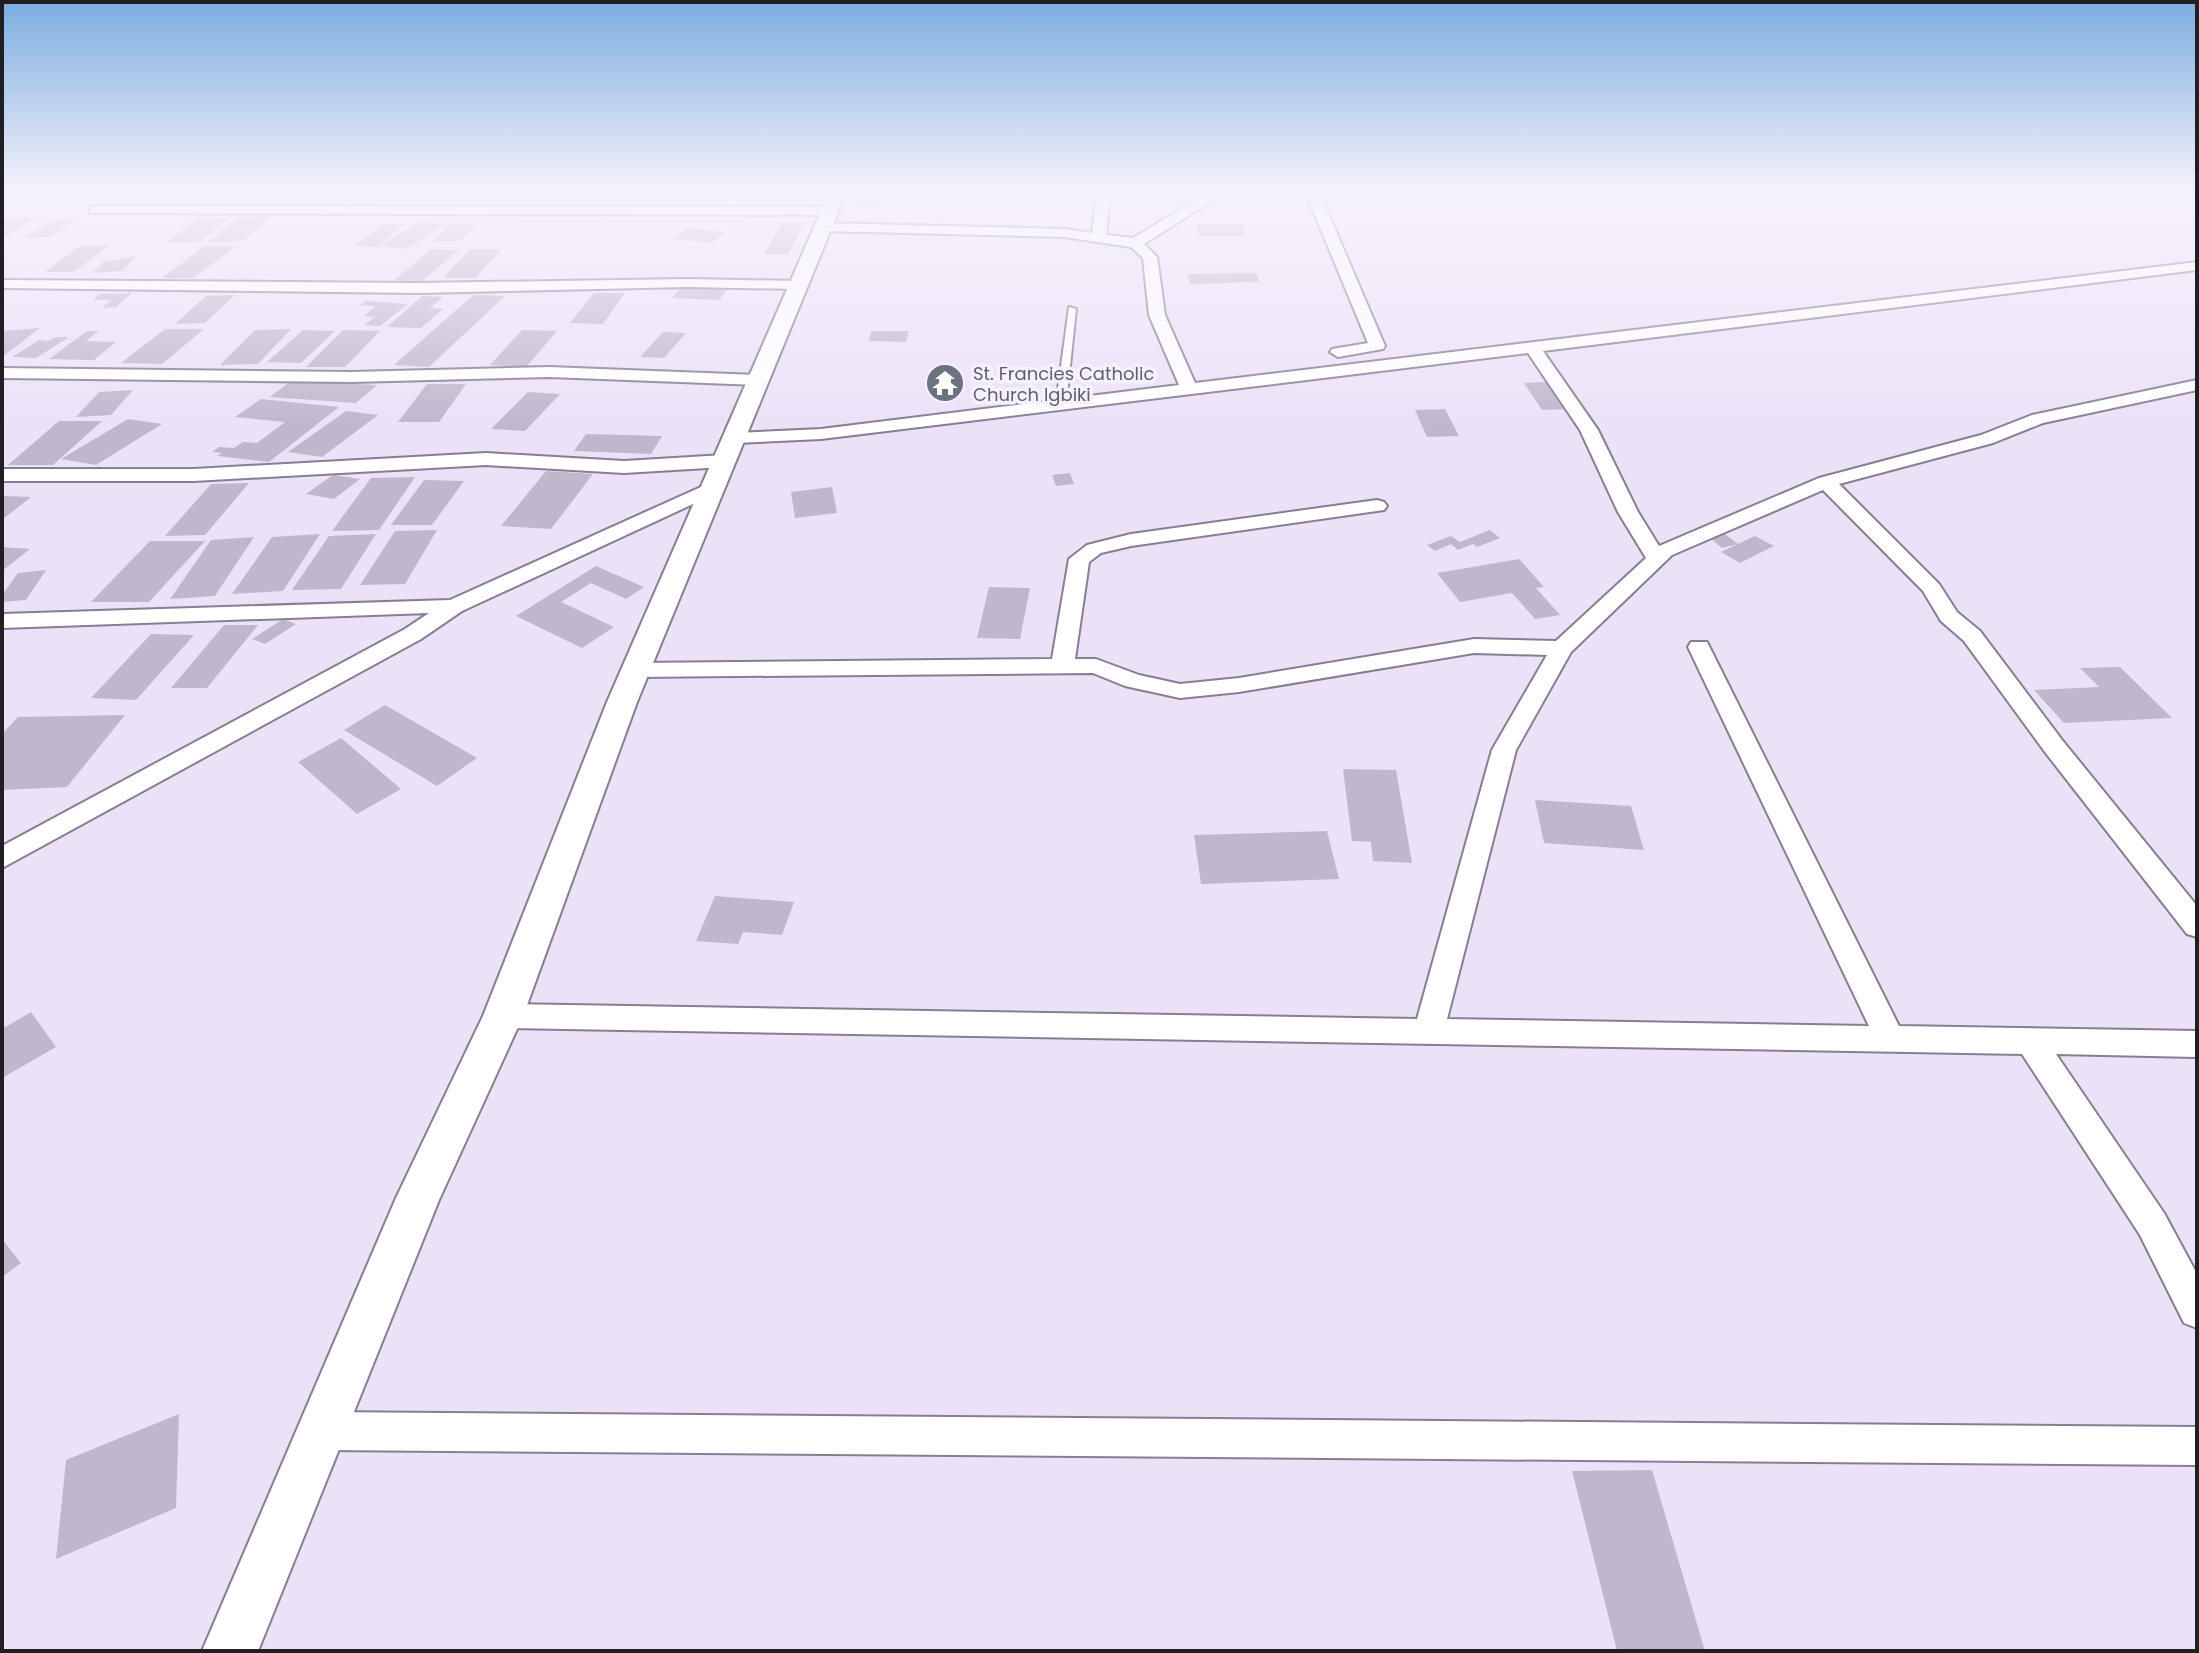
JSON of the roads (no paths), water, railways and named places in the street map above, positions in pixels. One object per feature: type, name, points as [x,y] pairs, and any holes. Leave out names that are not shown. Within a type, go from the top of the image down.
[{"type":"street","points":[[230,1651],[418,1198],[503,1016],[635,670],[805,270]]},
{"type":"street","points":[[1152,270],[1157,315],[1187,370],[1189,388]]},
{"type":"street","points":[[1328,353],[1377,346],[1345,270]]},
{"type":"street","points":[[2,858],[413,634],[454,606],[724,462],[821,434],[2165,270]]},
{"type":"street","points":[[2166,270],[2197,282]]},
{"type":"street","points":[[2,284],[417,288],[687,283],[799,285]]},
{"type":"street","points":[[1532,347],[1589,430],[1628,512],[1657,559]]},
{"type":"street","points":[[2,373],[352,377],[549,372],[758,380]]},
{"type":"street","points":[[1429,1031],[1504,750],[1562,648],[1665,551],[1826,482],[1987,439],[2038,419],[2197,385]]},
{"type":"street","points":[[2,475],[194,475],[486,459],[624,467],[724,462]]},
{"type":"street","points":[[1826,482],[1932,588],[1949,616],[1955,617],[1968,632],[2197,926]]},
{"type":"street","points":[[1062,667],[1079,559],[1094,549],[1131,540],[1377,506]]},
{"type":"street","points":[[2,621],[454,606]]},
{"type":"street","points":[[635,670],[1096,666],[1133,681],[1180,691],[1239,685],[1474,646],[1562,648]]},
{"type":"street","points":[[1699,647],[1890,1038]]},
{"type":"street","points":[[2,834],[38,838]]},
{"type":"street","points":[[503,1016],[2197,1044]]},
{"type":"street","points":[[2030,1041],[2152,1224],[2197,1310]]},
{"type":"street","points":[[321,1431],[2197,1446]]},
{"type":"lane","points":[[1061,404],[1072,309]]},
{"type":"place","name":"St. Francies Catholic Church Igbiki","points":[[945,383]]}]
